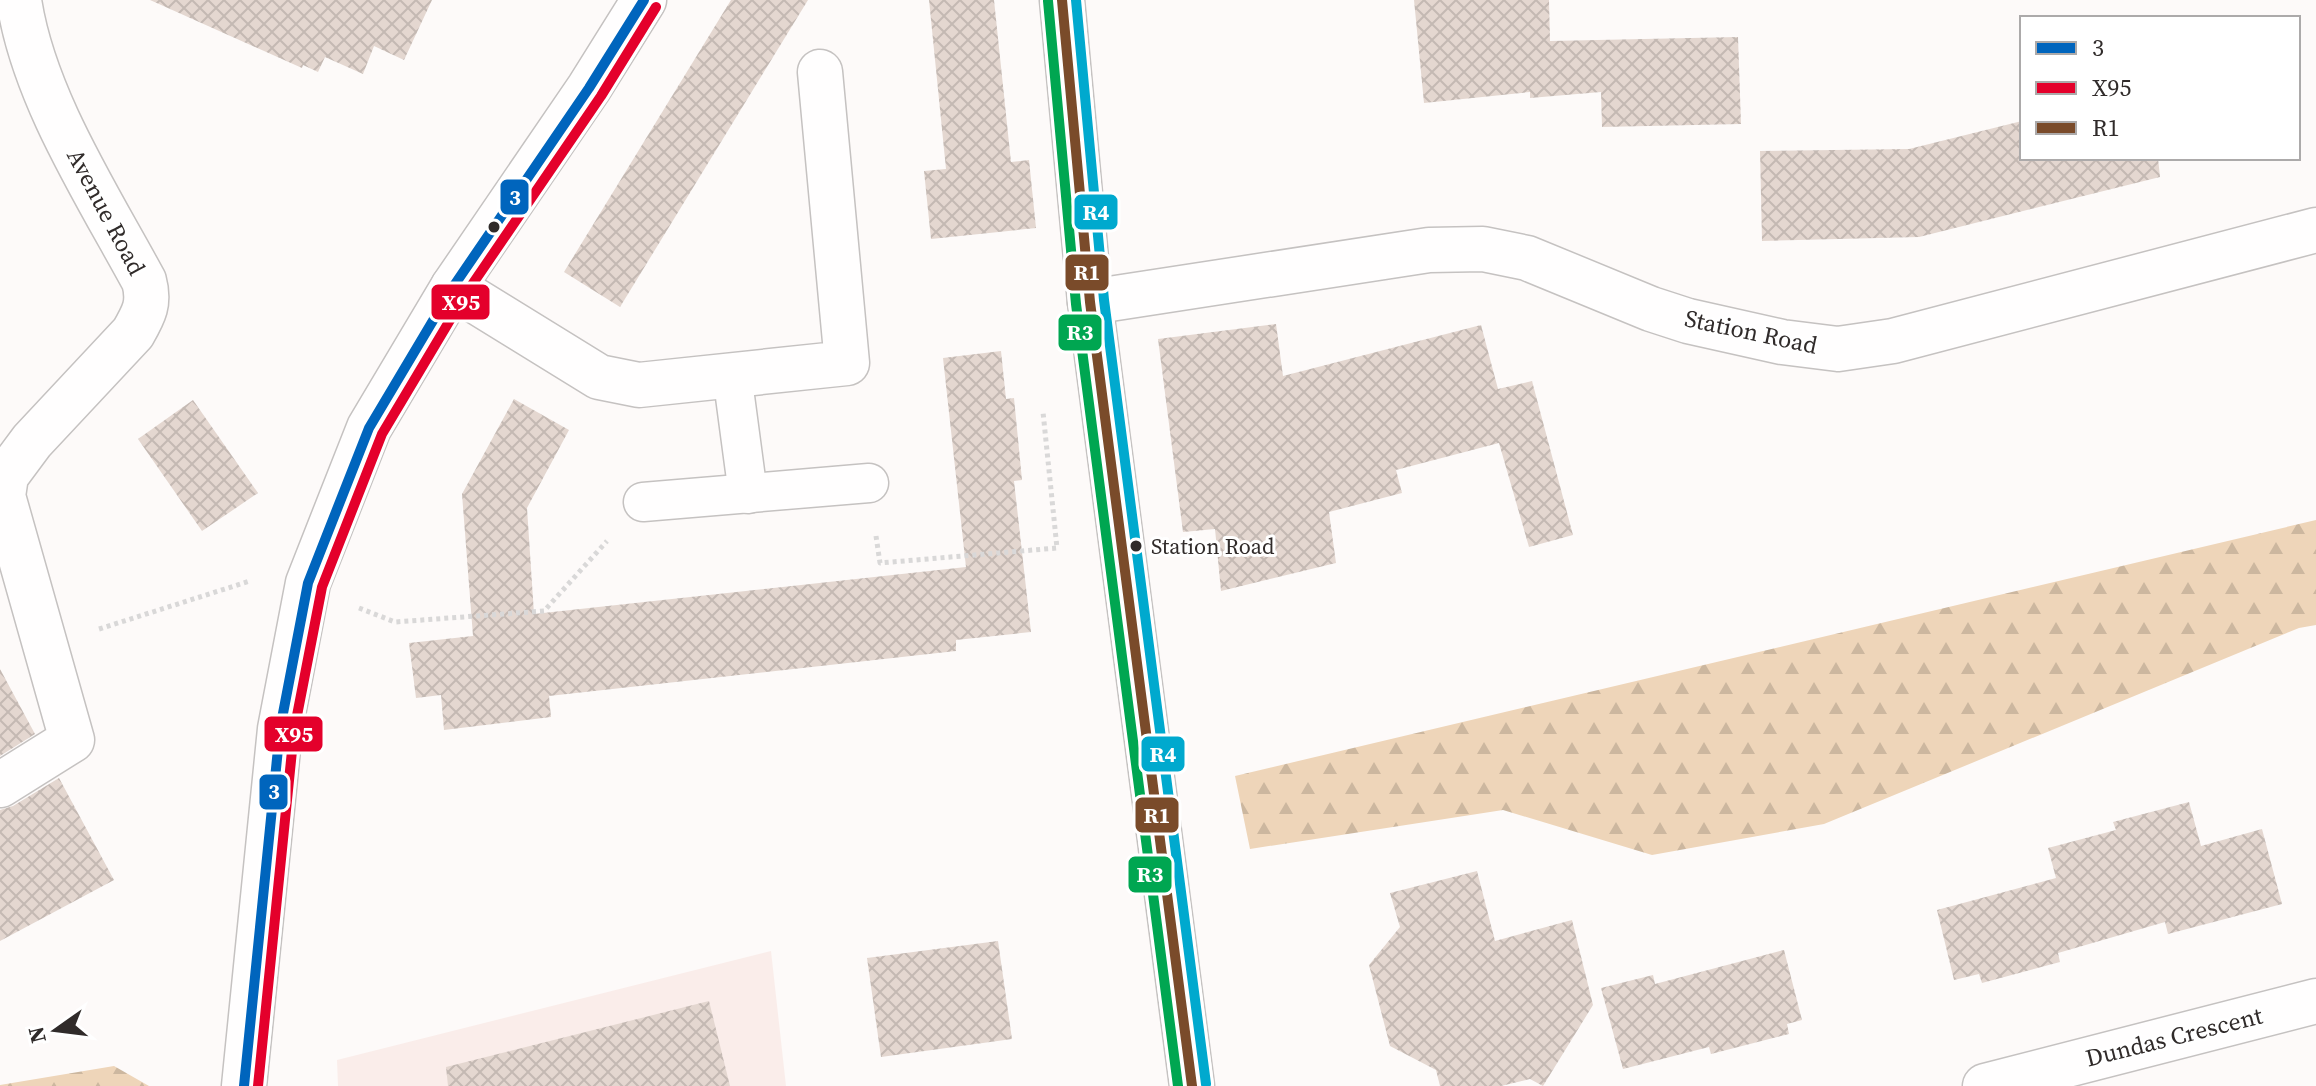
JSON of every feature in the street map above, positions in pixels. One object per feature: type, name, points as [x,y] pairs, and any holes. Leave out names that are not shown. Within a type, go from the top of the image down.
[{"type":"street","name":"Avenue Road","points":[[0,785],[72,740],[3,496],[6,476],[32,441],[133,333],[144,315],[149,297],[144,281],[75,154],[44,88],[19,0]]},
{"type":"street","points":[[245,1082],[280,729],[308,583],[369,428],[453,287],[589,88],[644,0]]},
{"type":"street","points":[[1062,0],[1090,302],[1192,1086]]},
{"type":"street","points":[[453,287],[599,377],[639,385],[847,363],[820,72]]},
{"type":"street","name":"Station Road","points":[[1090,302],[1429,250],[1483,249],[1527,258],[1688,321],[1782,342],[1838,349],[1893,341],[2316,230]]},
{"type":"street","name":"Dundas Crescent","points":[[1985,1086],[2316,1001]]},
{"type":"lane","points":[[732,374],[748,494]]},
{"type":"lane","points":[[643,502],[869,483]]},
{"type":"path","points":[[869,483],[880,563],[1057,548],[1043,406],[1103,397]]},
{"type":"shaded area","points":[[771,951],[786,1086],[338,1086],[337,1060]]},
{"type":"green space","points":[[2316,520],[2316,625],[2299,628],[1824,824],[1652,855],[1503,810],[1250,849],[1235,776]]},
{"type":"green space","points":[[114,1066],[149,1086],[0,1086],[0,1085]]},
{"type":"building","points":[[150,0],[432,0],[404,60],[374,46],[363,74],[325,57],[318,72],[303,65],[302,68]]},
{"type":"building","points":[[731,0],[808,0],[620,307],[564,272]]},
{"type":"building","points":[[929,0],[994,0],[1011,162],[1029,160],[1036,228],[931,239],[924,171],[946,169]]},
{"type":"building","points":[[1414,0],[1549,0],[1550,41],[1738,37],[1741,124],[1602,127],[1601,92],[1530,98],[1530,92],[1424,103]]},
{"type":"building","points":[[2020,121],[2020,160],[2158,160],[2160,177],[1919,237],[1762,241],[1760,151],[1909,149]]},
{"type":"building","points":[[1276,324],[1283,376],[1481,325],[1498,389],[1532,381],[1573,535],[1529,547],[1499,443],[1396,470],[1402,493],[1329,512],[1336,563],[1221,591],[1215,529],[1183,532],[1158,339]]},
{"type":"building","points":[[1001,351],[1006,399],[1014,398],[1022,480],[1014,481],[1031,632],[956,640],[956,651],[549,696],[551,717],[444,730],[441,695],[416,698],[409,643],[473,636],[462,494],[514,399],[569,430],[527,508],[534,614],[966,567],[943,358]]},
{"type":"building","points":[[193,400],[258,493],[202,531],[138,439]]},
{"type":"building","points":[[0,669],[35,734],[0,756]]},
{"type":"building","points":[[59,778],[114,880],[0,941],[0,810],[13,806]]},
{"type":"building","points":[[2189,802],[2201,846],[2262,829],[2282,904],[2168,934],[2165,922],[2058,953],[2060,962],[1982,983],[1979,974],[1954,980],[1937,910],[2056,878],[2048,848],[2116,830],[2113,822]]},
{"type":"building","points":[[1477,871],[1495,941],[1572,920],[1593,1005],[1543,1086],[1530,1079],[1501,1086],[1440,1086],[1436,1070],[1390,1046],[1369,965],[1400,927],[1390,893]]},
{"type":"building","points":[[998,941],[1012,1039],[881,1057],[867,958]]},
{"type":"building","points":[[1784,950],[1802,1020],[1787,1024],[1789,1034],[1711,1054],[1709,1047],[1623,1069],[1601,988],[1653,975],[1655,984]]},
{"type":"building","points":[[709,1001],[730,1086],[448,1086],[446,1067]]},
{"type":"transit line","name":"3","points":[[244,1086],[280,729],[308,583],[369,428],[453,287],[589,88],[644,0]]},
{"type":"transit line","name":"R1","points":[[1062,0],[1090,302],[1192,1086]]},
{"type":"transit line","name":"R4","points":[[1076,0],[1104,300],[1206,1084]]},
{"type":"transit line","name":"R3","points":[[1048,1],[1076,304],[1178,1086]]},
{"type":"transit line","name":"X95","points":[[258,1086],[294,731],[322,587],[382,434],[465,295],[601,96],[656,7]]},
{"type":"place","name":"Station Road","points":[[1136,546]]}]
